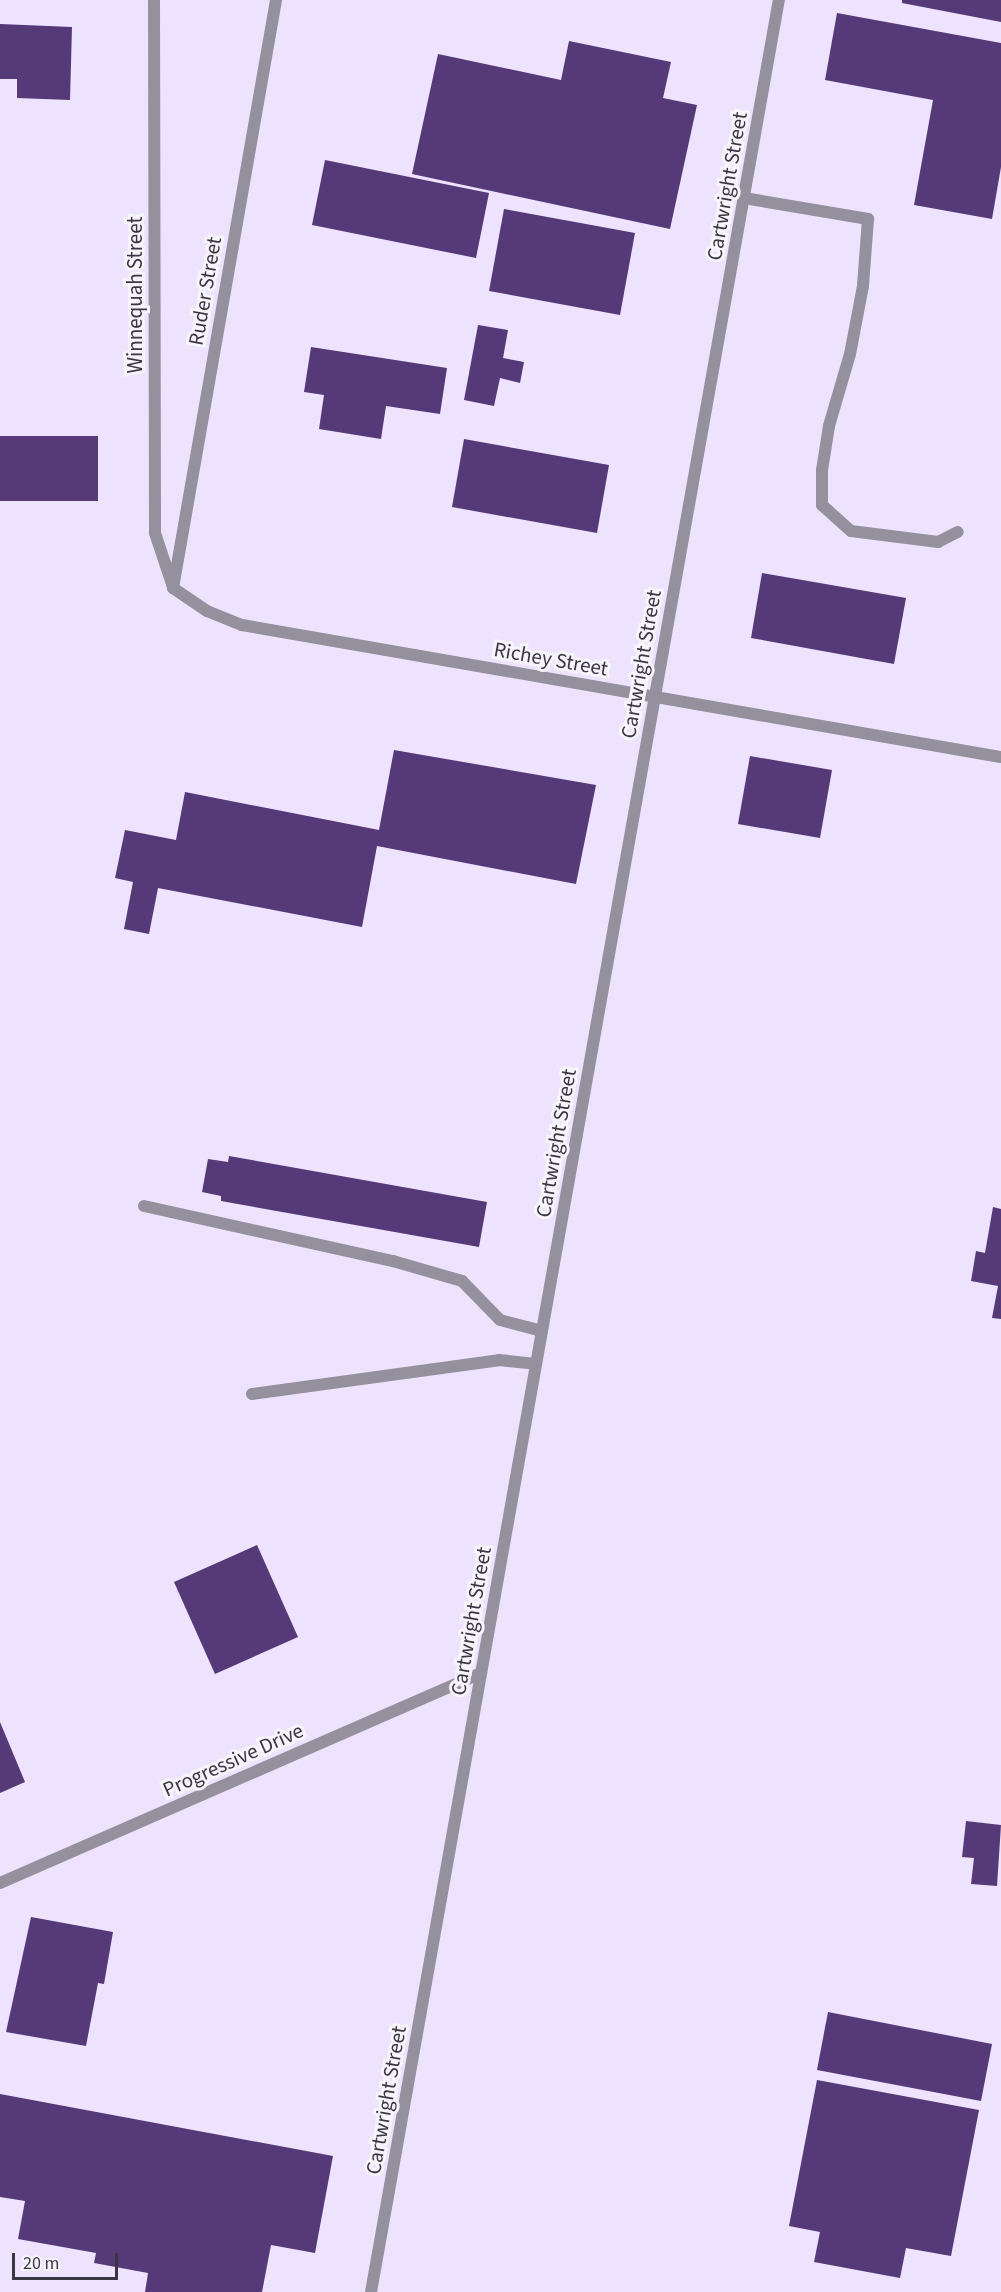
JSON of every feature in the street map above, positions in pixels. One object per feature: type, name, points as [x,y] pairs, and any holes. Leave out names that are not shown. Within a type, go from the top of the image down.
[{"type":"street","name":"Winnequah Street","points":[[154,0],[155,533],[173,588]]},
{"type":"street","name":"Ruder Street","points":[[173,588],[276,0]]},
{"type":"street","name":"Cartwright Street","points":[[371,2292],[779,0]]},
{"type":"street","points":[[744,198],[868,219],[863,286],[850,354],[829,426],[822,470],[822,505],[851,531],[938,542],[958,532]]},
{"type":"street","name":"Richey Street","points":[[173,588],[207,612],[242,624],[1001,757]]},
{"type":"street","points":[[144,1206],[393,1261],[462,1281],[500,1320],[542,1331]]},
{"type":"street","points":[[252,1394],[499,1360],[536,1364]]},
{"type":"street","name":"Progressive Drive","points":[[0,1883],[482,1673]]},
{"type":"building","points":[[902,0],[1001,0],[1001,22],[902,3]]},
{"type":"building","points":[[837,13],[1001,43],[1001,167],[992,219],[914,205],[933,100],[825,80]]},
{"type":"building","points":[[0,24],[72,27],[70,100],[17,98],[17,79],[0,79]]},
{"type":"building","points":[[569,41],[671,62],[663,98],[697,105],[670,229],[412,174],[438,54],[561,80]]},
{"type":"building","points":[[325,160],[489,193],[476,258],[312,225]]},
{"type":"building","points":[[504,209],[635,233],[620,315],[489,291]]},
{"type":"building","points":[[478,325],[508,330],[503,358],[524,362],[520,383],[500,378],[494,406],[464,400]]},
{"type":"building","points":[[311,347],[447,368],[440,414],[386,406],[381,439],[319,429],[324,395],[304,392]]},
{"type":"building","points":[[0,436],[98,436],[98,501],[0,501]]},
{"type":"building","points":[[464,439],[609,465],[597,533],[452,507]]},
{"type":"building","points":[[762,573],[906,598],[894,664],[751,638]]},
{"type":"building","points":[[394,750],[596,785],[576,884],[377,846],[362,927],[158,888],[149,934],[124,929],[133,882],[115,878],[125,830],[176,840],[185,792],[379,830]]},
{"type":"building","points":[[750,756],[832,770],[820,838],[738,824]]},
{"type":"building","points":[[229,1156],[487,1202],[479,1247],[221,1201],[221,1196],[202,1192],[208,1159],[228,1162]]},
{"type":"building","points":[[993,1207],[1001,1209],[1001,1319],[992,1318],[998,1286],[971,1281],[976,1251],[985,1253]]},
{"type":"building","points":[[257,1545],[298,1637],[215,1674],[174,1582]]},
{"type":"building","points":[[0,1722],[25,1782],[0,1793]]},
{"type":"building","points":[[966,1821],[1001,1825],[997,1886],[971,1884],[974,1858],[962,1857]]},
{"type":"building","points":[[31,1917],[113,1932],[104,1984],[98,1983],[86,2046],[6,2032]]},
{"type":"building","points":[[828,2012],[992,2044],[981,2101],[817,2070]]},
{"type":"building","points":[[817,2080],[979,2110],[951,2256],[906,2248],[900,2278],[814,2262],[820,2232],[789,2226]]},
{"type":"building","points":[[0,2094],[333,2156],[315,2253],[271,2245],[262,2292],[145,2292],[148,2273],[94,2263],[96,2253],[18,2239],[25,2201],[0,2197]]}]
